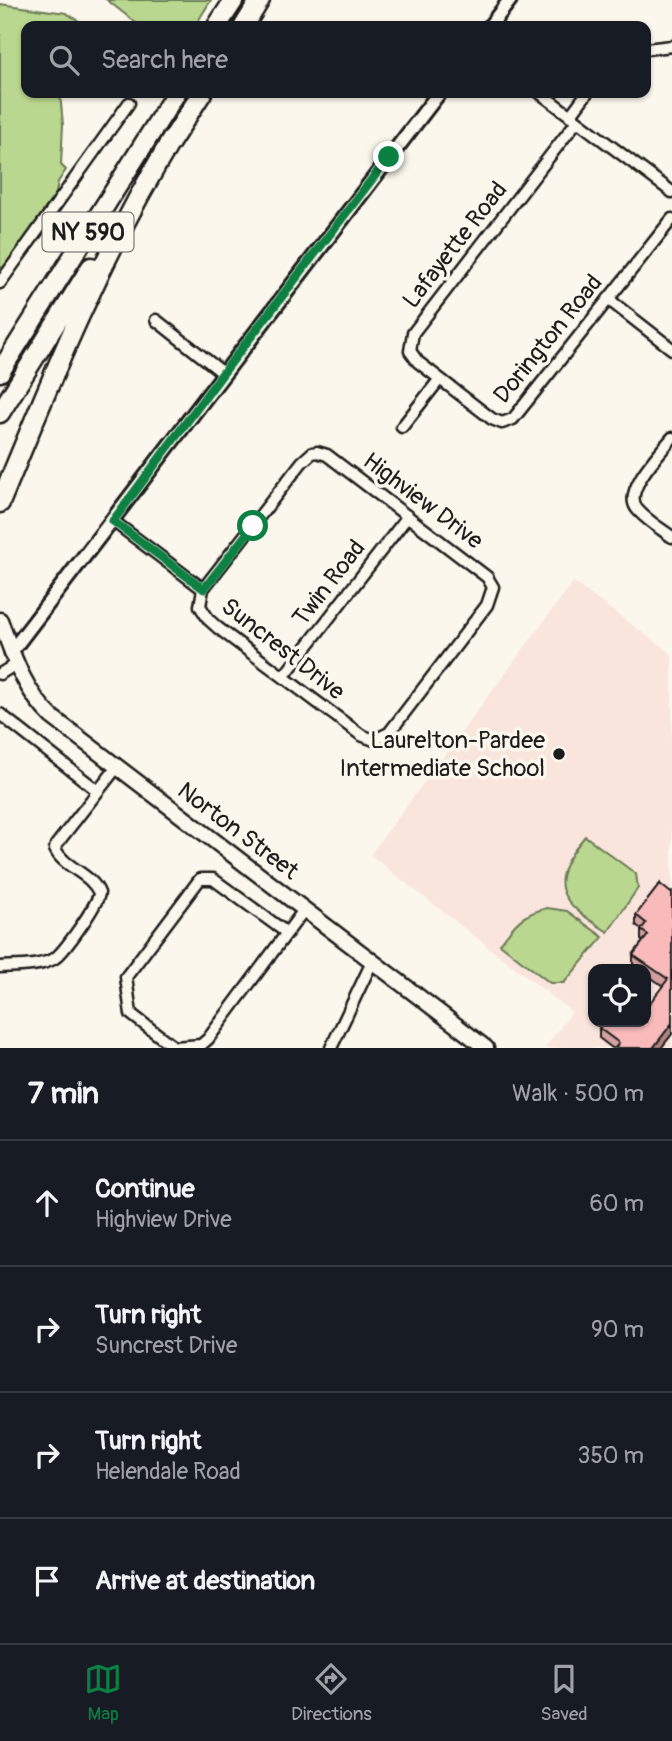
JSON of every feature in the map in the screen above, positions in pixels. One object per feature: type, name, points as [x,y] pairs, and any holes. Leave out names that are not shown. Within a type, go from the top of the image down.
[{"type":"highway","points":[[221,21],[234,0]]},
{"type":"highway","points":[[246,21],[260,0]]},
{"type":"highway","name":"NY 590","points":[[0,372],[173,98]]},
{"type":"highway","name":"NY 590","points":[[0,412],[198,98]]},
{"type":"highway","points":[[0,503],[91,290],[172,139]]},
{"type":"main road","name":"Norton Street","points":[[0,620],[29,689],[48,712],[486,1048]]},
{"type":"street","points":[[494,21],[510,0]]},
{"type":"street","points":[[651,48],[672,46]]},
{"type":"street","points":[[0,674],[223,373],[435,98]]},
{"type":"street","points":[[547,98],[672,192]]},
{"type":"street","name":"Lafayette Road","points":[[439,380],[413,357],[410,345],[413,333],[574,118],[584,98]]},
{"type":"street","points":[[0,283],[129,103]]},
{"type":"street","name":"Dorington Road","points":[[439,380],[492,419],[502,423],[513,419],[672,219]]},
{"type":"street","points":[[608,299],[672,349]]},
{"type":"street","points":[[156,320],[223,373]]},
{"type":"street","points":[[402,428],[439,380]]},
{"type":"street","points":[[672,438],[636,486],[632,499],[637,510],[672,537]]},
{"type":"street","name":"Highview Drive","points":[[204,589],[302,462],[317,452],[327,455],[487,577],[493,593],[487,605],[385,736]]},
{"type":"street","name":"Twin Road","points":[[284,676],[408,516]]},
{"type":"street","name":"Suncrest Drive","points":[[113,521],[204,589],[200,607],[209,620],[366,738],[374,740],[385,736]]},
{"type":"street","points":[[0,715],[98,791]]},
{"type":"street","points":[[0,967],[55,958],[96,904],[99,893],[94,884],[60,857],[55,849],[117,767]]},
{"type":"street","points":[[286,933],[213,879],[200,879],[125,976],[131,1014],[174,1047],[201,1045],[304,910]]},
{"type":"street","points":[[331,1048],[372,962]]},
{"type":"shaded area","name":"Laurelton-Pardee Intermediate School","points":[[573,582],[672,654],[672,1048],[545,1048],[572,1012],[370,855]]},
{"type":"green space","points":[[107,0],[211,0],[198,21],[134,21]]},
{"type":"green space","points":[[0,4],[66,13],[79,21],[21,21],[21,98],[60,98],[63,125],[61,165],[66,170],[58,182],[56,193],[4,268],[0,267]]},
{"type":"green space","points":[[585,836],[636,874],[638,888],[608,932],[578,911],[563,891],[565,867]]},
{"type":"green space","points":[[547,908],[567,911],[603,937],[564,983],[550,983],[500,944],[520,920]]},
{"type":"building","points":[[660,884],[672,892],[672,1023],[653,1048],[615,1048],[619,1043],[599,1028],[651,1027],[651,1001],[668,979],[651,967],[651,964],[646,964],[633,955],[648,935],[641,930],[646,923],[636,915]]},
{"type":"place","name":"Laurelton-Pardee Intermediate School","points":[[559,754]]},
{"type":"route","points":[[253,526],[204,589],[113,521],[389,157]]}]
